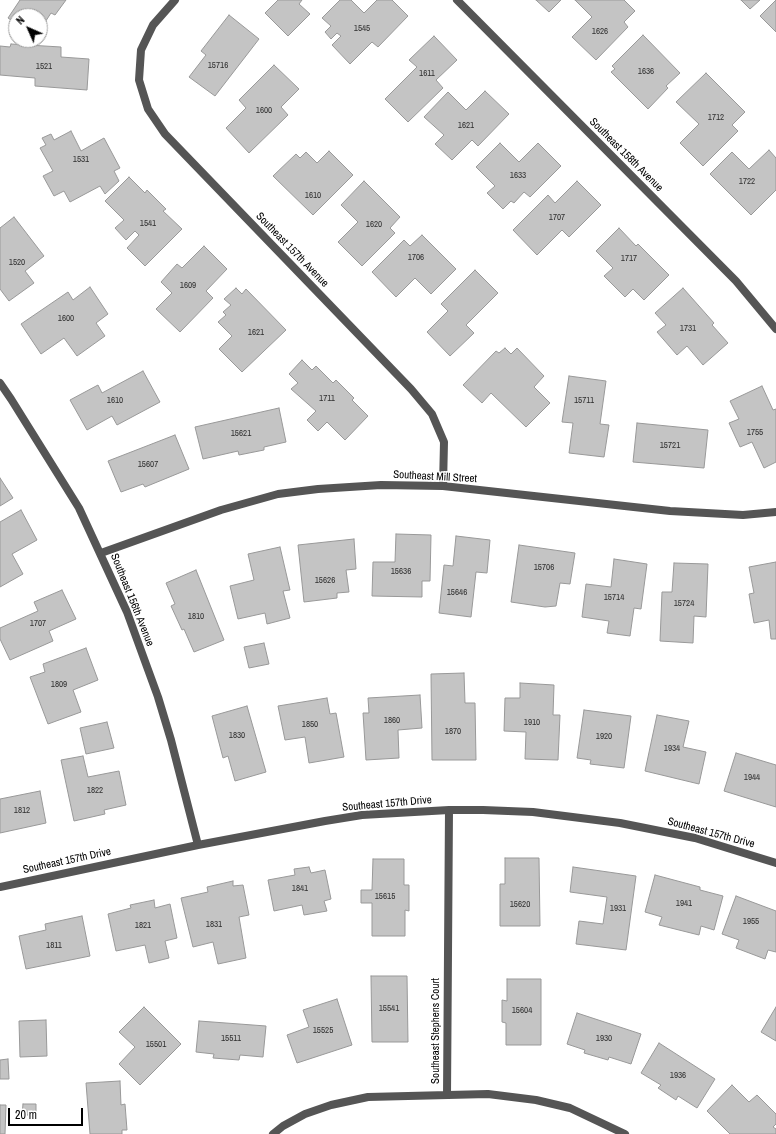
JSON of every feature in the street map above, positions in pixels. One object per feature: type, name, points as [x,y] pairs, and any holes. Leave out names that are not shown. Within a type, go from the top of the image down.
[{"type":"street","name":"Southeast 157th Avenue","points":[[175,0],[152,25],[141,50],[139,80],[148,109],[166,134],[412,389],[432,414],[444,442],[443,486]]},
{"type":"street","name":"Southeast 158th Avenue","points":[[457,0],[736,281],[776,329]]},
{"type":"street","name":"Southeast 156th Avenue","points":[[0,384],[11,398],[79,508],[127,612],[158,698],[171,740],[198,845]]},
{"type":"street","name":"Southeast Mill Street","points":[[101,553],[221,510],[278,494],[318,489],[381,485],[443,486],[670,511],[743,515],[776,512]]},
{"type":"street","name":"Southeast 157th Drive","points":[[0,887],[198,845],[325,821],[362,815],[449,810],[533,812],[620,823],[695,838],[776,863]]},
{"type":"street","name":"Southeast Stephens Court","points":[[273,1134],[283,1126],[305,1114],[331,1105],[368,1097],[447,1095],[449,810]]},
{"type":"street","points":[[447,1095],[488,1094],[536,1100],[570,1108],[625,1134]]},
{"type":"building","points":[[20,0],[66,0],[55,15],[51,13],[48,18],[48,8],[15,8]]},
{"type":"building","points":[[278,0],[302,0],[299,4],[310,14],[288,36],[265,13]]},
{"type":"building","points":[[340,0],[351,0],[364,13],[377,0],[392,0],[408,16],[378,47],[372,42],[350,64],[332,45],[341,36],[337,33],[331,39],[325,32],[331,26],[322,18]]},
{"type":"building","points":[[536,0],[561,0],[549,12]]},
{"type":"building","points":[[575,0],[624,0],[635,11],[624,22],[628,27],[596,60],[572,37],[592,17]]},
{"type":"building","points":[[741,0],[760,0],[750,9]]},
{"type":"building","points":[[776,0],[776,32],[760,16]]},
{"type":"building","points":[[229,15],[259,39],[215,96],[189,77],[206,55],[201,51]]},
{"type":"building","points":[[643,35],[680,73],[666,86],[668,88],[648,109],[611,72],[615,69],[612,66]]},
{"type":"building","points":[[434,36],[457,60],[436,80],[443,88],[408,122],[385,99],[417,67],[409,60]]},
{"type":"building","points":[[0,46],[8,48],[61,47],[61,57],[89,59],[87,90],[35,86],[35,78],[0,75]]},
{"type":"building","points":[[274,65],[299,89],[281,107],[288,115],[249,153],[226,128],[246,108],[239,100]]},
{"type":"building","points":[[706,73],[745,112],[732,125],[738,131],[703,166],[680,143],[699,124],[676,102]]},
{"type":"building","points":[[485,91],[509,114],[478,146],[472,140],[452,160],[435,144],[444,135],[424,117],[448,92],[466,110]]},
{"type":"building","points":[[71,131],[81,151],[104,138],[120,168],[114,171],[119,181],[105,194],[100,186],[70,202],[64,191],[54,196],[43,176],[53,171],[40,148],[46,145],[42,138],[51,134],[54,140]]},
{"type":"building","points":[[500,143],[519,162],[538,143],[561,166],[530,197],[524,192],[514,203],[511,201],[503,209],[487,193],[495,186],[476,167]]},
{"type":"building","points":[[769,150],[776,158],[776,190],[751,215],[710,174],[732,152],[749,169]]},
{"type":"building","points":[[329,151],[353,175],[313,215],[273,176],[296,154],[300,158],[306,152],[317,163]]},
{"type":"building","points":[[129,177],[145,193],[147,190],[166,209],[163,211],[182,229],[145,266],[127,248],[139,235],[135,231],[126,240],[115,228],[124,220],[105,201]]},
{"type":"building","points":[[364,181],[400,217],[390,228],[395,233],[362,266],[338,242],[358,222],[341,205]]},
{"type":"building","points":[[577,181],[601,205],[569,237],[562,230],[537,255],[513,230],[548,195],[555,203]]},
{"type":"building","points":[[14,217],[44,256],[25,271],[34,283],[9,301],[0,289],[0,228]]},
{"type":"building","points":[[619,228],[636,246],[638,244],[669,275],[644,300],[633,289],[625,297],[604,276],[613,268],[596,251]]},
{"type":"building","points":[[422,235],[456,269],[431,294],[415,278],[396,297],[372,272],[404,240],[410,246]]},
{"type":"building","points":[[204,246],[227,269],[206,291],[213,298],[180,332],[156,309],[172,293],[161,282],[177,264],[182,268]]},
{"type":"building","points":[[475,270],[498,293],[466,325],[474,333],[450,356],[427,332],[448,311],[441,304]]},
{"type":"building","points":[[90,287],[108,314],[96,323],[105,336],[77,356],[64,338],[41,354],[21,324],[68,292],[73,300]]},
{"type":"building","points":[[236,288],[242,294],[246,289],[286,330],[242,372],[219,349],[232,336],[218,322],[226,315],[223,312],[231,305],[224,299]]},
{"type":"building","points":[[683,288],[714,323],[712,325],[728,343],[703,365],[687,346],[677,355],[657,332],[666,325],[655,313]]},
{"type":"building","points":[[505,348],[511,354],[517,348],[544,376],[534,387],[550,403],[526,427],[491,393],[482,403],[463,385],[496,351],[499,353]]},
{"type":"building","points":[[302,360],[312,370],[316,366],[333,383],[336,380],[354,398],[352,400],[368,416],[345,440],[327,422],[318,431],[307,420],[316,411],[291,389],[298,383],[289,374]]},
{"type":"building","points":[[143,371],[160,402],[117,425],[112,416],[87,430],[70,400],[98,385],[102,393]]},
{"type":"building","points":[[569,376],[606,381],[600,424],[609,425],[604,457],[569,453],[573,423],[562,422]]},
{"type":"building","points":[[762,386],[773,410],[776,409],[776,462],[764,468],[752,442],[740,447],[729,423],[739,419],[730,401]]},
{"type":"building","points":[[279,408],[286,442],[264,447],[264,450],[239,455],[238,451],[203,459],[195,427]]},
{"type":"building","points":[[637,423],[708,430],[704,468],[633,462]]},
{"type":"building","points":[[175,435],[189,469],[145,487],[143,484],[121,492],[108,461]]},
{"type":"building","points":[[0,478],[13,498],[0,506]]},
{"type":"building","points":[[21,510],[37,540],[12,554],[23,574],[0,587],[0,522]]},
{"type":"building","points":[[396,534],[431,535],[430,581],[422,581],[422,597],[372,596],[373,562],[395,562]]},
{"type":"building","points":[[456,536],[490,540],[487,573],[476,572],[471,617],[439,613],[444,565],[453,566]]},
{"type":"building","points":[[354,539],[356,569],[346,570],[349,592],[337,593],[337,598],[304,602],[298,545]]},
{"type":"building","points":[[519,545],[575,553],[570,584],[560,583],[556,606],[545,607],[511,602]]},
{"type":"building","points":[[280,547],[290,590],[283,591],[290,618],[267,624],[265,613],[238,619],[230,586],[254,580],[248,554]]},
{"type":"building","points":[[614,559],[647,564],[641,609],[634,608],[630,636],[607,633],[609,621],[582,617],[586,584],[611,587]]},
{"type":"building","points":[[776,562],[776,639],[771,639],[769,620],[754,623],[749,594],[754,593],[749,567]]},
{"type":"building","points":[[674,563],[708,564],[706,617],[694,616],[693,643],[660,641],[662,592],[672,592]]},
{"type":"building","points":[[196,570],[224,640],[194,652],[184,629],[182,630],[171,606],[175,604],[166,583]]},
{"type":"building","points":[[62,590],[76,619],[49,631],[53,641],[10,660],[0,639],[0,628],[38,611],[34,602]]},
{"type":"building","points":[[264,643],[269,664],[249,668],[244,647]]},
{"type":"building","points":[[86,648],[98,680],[73,690],[81,712],[48,724],[30,677],[45,672],[43,664]]},
{"type":"building","points":[[464,673],[465,703],[475,703],[476,760],[432,760],[431,674]]},
{"type":"building","points":[[520,683],[554,685],[553,715],[560,715],[558,760],[525,759],[526,732],[504,731],[505,698],[520,698]]},
{"type":"building","points":[[420,695],[422,728],[398,730],[399,758],[366,760],[363,713],[369,713],[368,698]]},
{"type":"building","points":[[327,698],[330,714],[336,713],[344,757],[309,763],[305,737],[285,740],[278,706]]},
{"type":"building","points":[[247,706],[266,772],[235,781],[228,756],[223,758],[212,716]]},
{"type":"building","points":[[584,710],[631,716],[624,768],[590,764],[591,760],[577,758]]},
{"type":"building","points":[[657,715],[689,721],[683,747],[706,752],[699,784],[645,771]]},
{"type":"building","points":[[107,722],[114,748],[86,754],[80,728]]},
{"type":"building","points":[[736,753],[776,765],[776,807],[724,791]]},
{"type":"building","points":[[83,756],[88,777],[119,771],[126,805],[104,810],[105,814],[74,821],[61,760]]},
{"type":"building","points":[[40,791],[46,823],[0,833],[0,799]]},
{"type":"building","points":[[505,858],[539,858],[540,926],[500,926],[500,884],[505,884]]},
{"type":"building","points":[[373,859],[404,859],[404,885],[409,885],[409,911],[405,910],[405,936],[372,936],[372,903],[361,903],[361,890],[372,890]]},
{"type":"building","points":[[309,867],[311,873],[325,870],[331,899],[324,901],[327,911],[304,915],[302,905],[274,911],[268,880],[295,875],[294,869]]},
{"type":"building","points":[[573,867],[636,876],[626,950],[576,944],[579,921],[603,924],[607,897],[570,892]]},
{"type":"building","points":[[655,875],[700,887],[700,890],[723,896],[714,930],[701,926],[699,935],[659,925],[662,917],[645,912]]},
{"type":"building","points":[[233,881],[233,886],[243,885],[249,915],[239,917],[246,958],[218,964],[213,942],[193,947],[181,898],[208,892],[207,887]]},
{"type":"building","points":[[736,896],[776,911],[776,952],[768,950],[765,959],[736,948],[739,940],[722,934]]},
{"type":"building","points":[[154,900],[155,908],[170,904],[177,938],[165,941],[169,958],[149,963],[145,945],[116,951],[108,914],[131,908],[130,905]]},
{"type":"building","points":[[82,916],[90,956],[26,969],[19,936],[46,930],[45,924]]},
{"type":"building","points":[[371,976],[407,976],[408,1042],[372,1042]]},
{"type":"building","points":[[507,979],[541,979],[541,1045],[506,1045],[506,1023],[502,1022],[502,1000],[507,1001]]},
{"type":"building","points":[[337,999],[352,1045],[297,1063],[287,1035],[309,1027],[303,1010]]},
{"type":"building","points":[[144,1007],[181,1044],[140,1085],[119,1064],[135,1047],[119,1032]]},
{"type":"building","points":[[776,1007],[776,1041],[761,1032]]},
{"type":"building","points":[[577,1013],[641,1034],[631,1064],[609,1057],[608,1060],[584,1053],[585,1050],[567,1044]]},
{"type":"building","points":[[46,1020],[47,1056],[20,1057],[19,1021]]},
{"type":"building","points":[[199,1021],[266,1026],[263,1057],[240,1055],[239,1060],[213,1058],[214,1054],[196,1052]]},
{"type":"building","points":[[659,1043],[715,1079],[697,1108],[678,1096],[676,1100],[658,1088],[661,1085],[641,1073]]},
{"type":"building","points":[[8,1059],[9,1079],[0,1079],[0,1060]]},
{"type":"building","points":[[120,1081],[121,1105],[125,1104],[127,1130],[122,1130],[122,1134],[90,1134],[86,1083]]},
{"type":"building","points":[[732,1085],[749,1102],[757,1095],[776,1114],[776,1124],[773,1127],[776,1129],[776,1134],[730,1134],[707,1111]]},
{"type":"building","points":[[23,1104],[36,1104],[36,1115],[22,1115]]},
{"type":"building","points":[[0,1105],[6,1105],[5,1134],[0,1134]]}]
